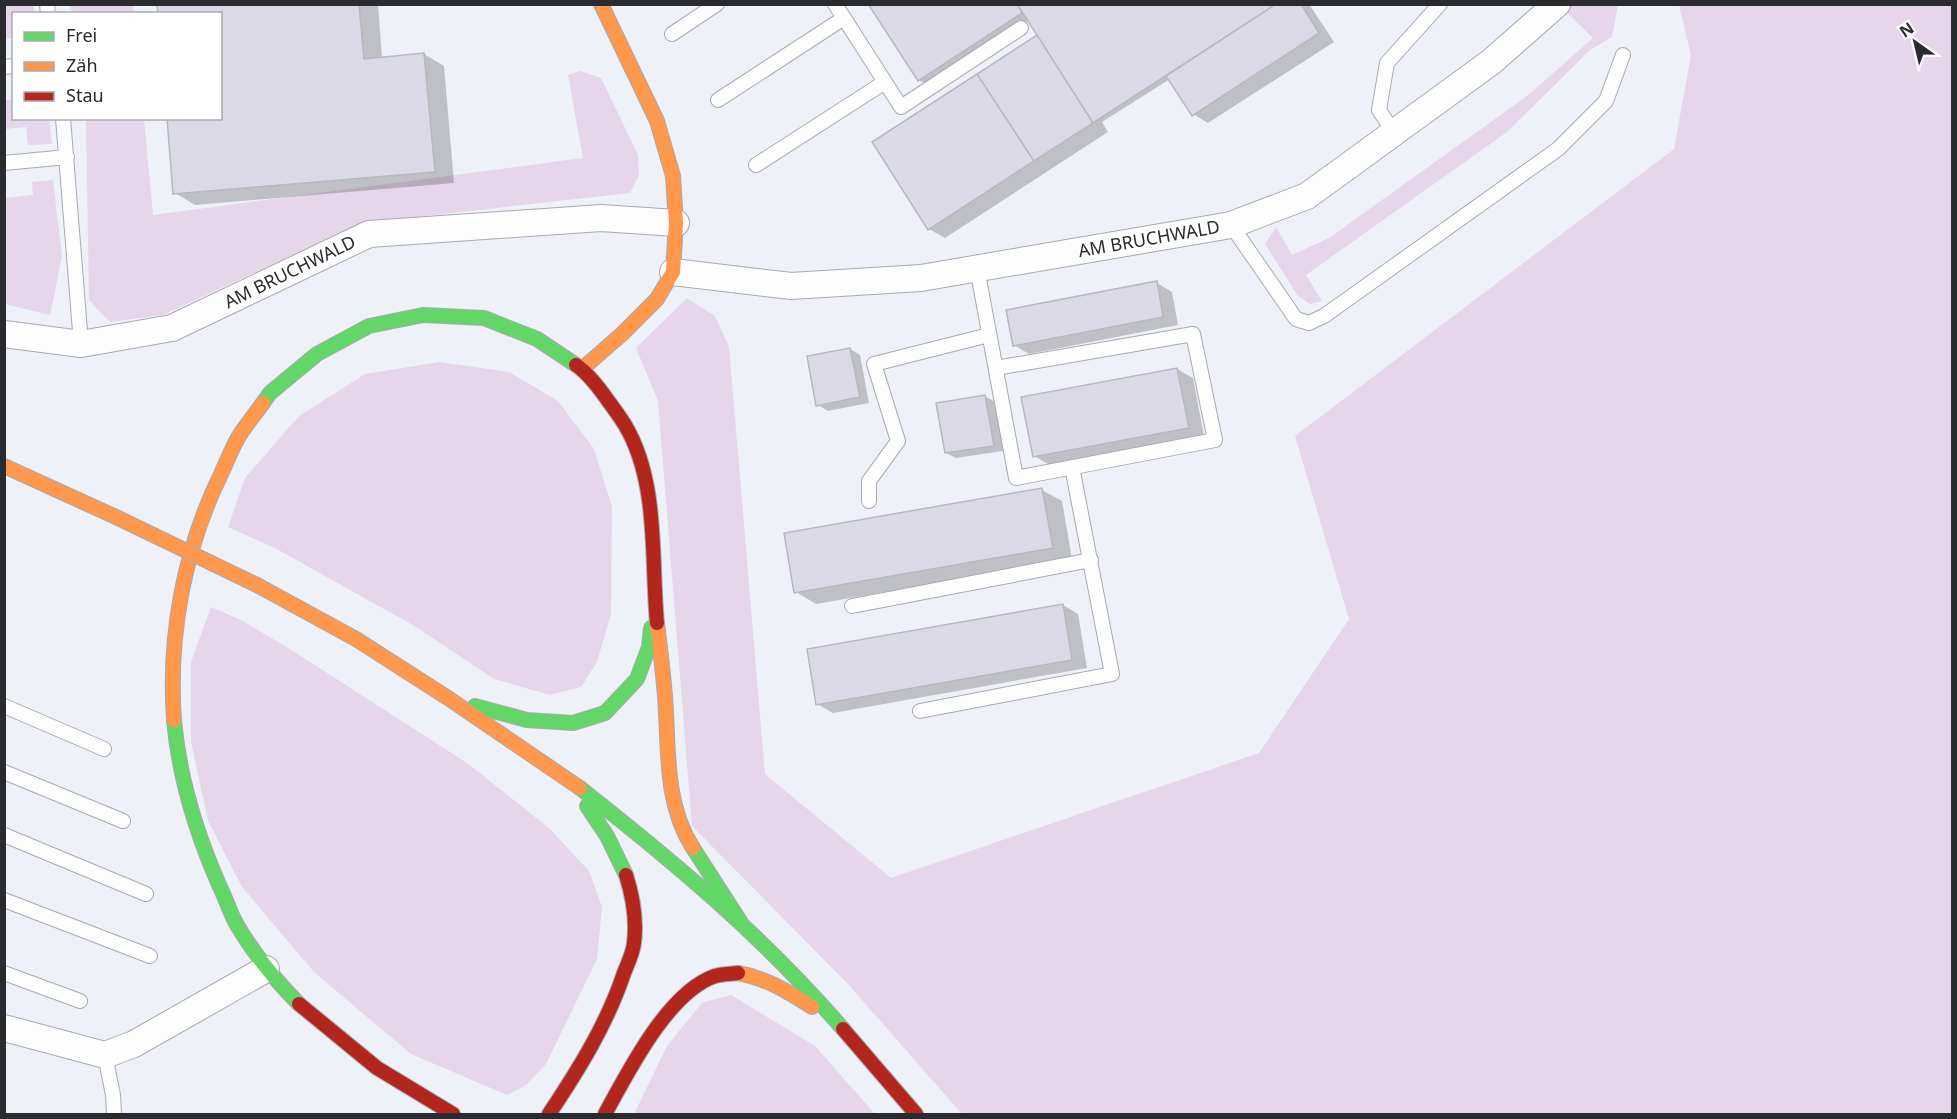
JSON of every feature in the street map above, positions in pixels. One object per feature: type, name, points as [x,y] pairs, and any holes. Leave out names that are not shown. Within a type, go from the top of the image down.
[{"type":"main road","points":[[582,369],[657,299],[673,272],[676,223],[673,176],[657,121],[601,4]]},
{"type":"main road","points":[[453,1114],[377,1068],[298,1004],[266,969],[236,923],[207,857],[188,796],[176,741],[172,687],[175,628],[183,583],[208,501],[238,438],[270,393],[317,354],[369,326],[423,315],[484,318],[537,339],[582,369],[605,396],[626,426],[640,460],[651,510],[655,601],[665,695],[669,780],[674,804],[689,842],[740,921]]},
{"type":"main road","points":[[4,466],[257,585],[356,639],[566,778],[628,826],[740,921],[781,960],[916,1114]]},
{"type":"main road","points":[[448,698],[527,720],[573,723],[605,713],[637,679],[649,647],[655,601]]},
{"type":"main road","points":[[549,1114],[590,1053],[618,994],[634,942],[634,911],[623,865],[607,833],[566,778]]},
{"type":"main road","points":[[605,1114],[661,1020],[683,996],[709,978],[735,973],[758,978],[792,994],[841,1026]]},
{"type":"main road","points":[[617,1093],[619,1114]]},
{"type":"street","name":"AM BRUCHWALD","points":[[673,272],[791,286],[921,278],[1231,225],[1307,196],[1491,62],[1557,4]]},
{"type":"street","name":"AM BRUCHWALD","points":[[4,334],[81,344],[172,328],[369,234],[601,218],[676,223]]},
{"type":"street","points":[[4,1028],[105,1055],[134,1044],[266,969]]},
{"type":"lane","points":[[672,34],[717,4]]},
{"type":"lane","points":[[835,4],[901,107],[1021,28]]},
{"type":"lane","points":[[1394,133],[1379,110],[1387,63],[1440,4]]},
{"type":"lane","points":[[718,100],[844,18]]},
{"type":"lane","points":[[1231,225],[1296,319],[1309,322],[1324,316],[1558,149],[1606,101],[1623,55]]},
{"type":"lane","points":[[756,165],[885,82]]},
{"type":"lane","points":[[63,120],[81,344]]},
{"type":"lane","points":[[4,163],[67,157]]},
{"type":"lane","points":[[977,268],[1016,478],[1215,440],[1193,334],[996,368]]},
{"type":"lane","points":[[869,501],[869,481],[898,441],[874,364],[989,335]]},
{"type":"lane","points":[[920,711],[1112,674],[1092,560],[1072,467]]},
{"type":"lane","points":[[852,606],[1092,560]]},
{"type":"lane","points":[[4,706],[104,749]]},
{"type":"lane","points":[[4,772],[123,821]]},
{"type":"lane","points":[[4,835],[146,894]]},
{"type":"lane","points":[[4,900],[150,956]]},
{"type":"lane","points":[[4,973],[80,1001]]},
{"type":"lane","points":[[105,1055],[113,1095],[114,1114]]},
{"type":"shaded area","points":[[5,4],[33,5],[35,12],[12,12],[12,38],[5,39]]},
{"type":"shaded area","points":[[1618,4],[1612,37],[1590,50],[1507,132],[1306,275],[1322,301],[1310,304],[1298,296],[1265,244],[1276,227],[1292,255],[1329,238],[1527,96],[1593,38],[1559,5]]},
{"type":"shaded area","points":[[69,5],[133,5],[134,12],[72,12]]},
{"type":"shaded area","points":[[1679,5],[1952,5],[1952,1114],[962,1114],[848,984],[692,826],[658,401],[636,348],[687,298],[715,316],[729,347],[765,774],[891,878],[1259,753],[1349,619],[1295,436],[1674,149],[1691,55]]},
{"type":"shaded area","points":[[580,71],[601,78],[638,155],[639,175],[630,193],[361,223],[163,315],[110,322],[89,300],[86,120],[144,120],[153,215],[583,158],[568,75]]},
{"type":"shaded area","points":[[5,100],[12,100],[12,120],[49,120],[52,144],[28,145],[26,127],[5,129]]},
{"type":"shaded area","points":[[53,180],[62,256],[50,315],[5,304],[4,198],[33,195],[32,182]]},
{"type":"shaded area","points":[[439,362],[509,372],[558,401],[594,449],[612,507],[611,614],[597,662],[581,687],[550,695],[494,679],[416,627],[275,548],[228,527],[245,478],[299,416],[365,374]]},
{"type":"shaded area","points":[[211,607],[241,620],[293,651],[467,763],[549,828],[589,871],[602,907],[597,959],[546,1064],[526,1085],[507,1095],[411,1054],[314,972],[242,887],[208,821],[191,742],[191,662]]},
{"type":"shaded area","points":[[731,995],[815,1046],[875,1114],[634,1114],[667,1046],[702,1003]]},
{"type":"building","points":[[157,4],[359,4],[364,59],[424,53],[435,172],[173,194],[167,120],[222,120],[222,12],[158,12]]},
{"type":"building","points":[[868,4],[1017,4],[1022,13],[918,81]]},
{"type":"building","points":[[1017,4],[1276,4],[1093,123]]},
{"type":"building","points":[[1276,4],[1301,4],[1319,33],[1192,116],[1166,76]]},
{"type":"building","points":[[1037,35],[1093,123],[1034,161],[977,74]]},
{"type":"building","points":[[977,74],[1034,161],[928,230],[872,142]]},
{"type":"building","points":[[1157,281],[1163,317],[1013,346],[1006,310]]},
{"type":"building","points":[[850,348],[860,397],[816,406],[807,356]]},
{"type":"building","points":[[1177,368],[1189,428],[1033,457],[1021,397]]},
{"type":"building","points":[[985,395],[994,446],[945,453],[936,403]]},
{"type":"building","points":[[1042,488],[1053,548],[794,593],[784,533]]},
{"type":"building","points":[[1063,604],[1072,660],[816,705],[807,649]]},
{"type":"traffic: fast","points":[[263,403],[270,393],[317,354],[369,326],[423,315],[484,318],[537,339],[576,365]]},
{"type":"traffic: fast","points":[[475,706],[527,720],[573,723],[605,713],[637,679],[649,647],[651,628]]},
{"type":"traffic: fast","points":[[174,720],[180,763],[190,805],[232,916],[273,976],[299,1004]]},
{"type":"traffic: fast","points":[[580,788],[718,902],[782,963],[843,1029]]},
{"type":"traffic: fast","points":[[587,806],[607,836],[626,875]]},
{"type":"traffic: fast","points":[[693,848],[740,921]]},
{"type":"traffic: slow","points":[[582,369],[657,299],[673,272],[676,223],[673,176],[657,121],[601,4]]},
{"type":"traffic: slow","points":[[174,720],[176,625],[188,563],[208,503],[232,450],[263,403]]},
{"type":"traffic: slow","points":[[4,466],[116,517]]},
{"type":"traffic: slow","points":[[116,517],[257,585]]},
{"type":"traffic: slow","points":[[257,585],[356,639],[448,698],[580,788]]},
{"type":"traffic: slow","points":[[657,623],[672,794],[677,813],[693,848]]},
{"type":"traffic: slow","points":[[738,973],[768,982],[812,1007]]},
{"type":"traffic: jam","points":[[576,365],[594,382],[623,422],[636,447],[644,471],[652,521],[657,623]]},
{"type":"traffic: jam","points":[[549,1114],[601,1028],[631,954],[635,934],[635,917],[626,875]]},
{"type":"traffic: jam","points":[[605,1114],[651,1035],[681,998],[715,976],[738,973]]},
{"type":"traffic: jam","points":[[299,1004],[377,1068],[453,1114]]},
{"type":"traffic: jam","points":[[843,1029],[916,1114]]}]
